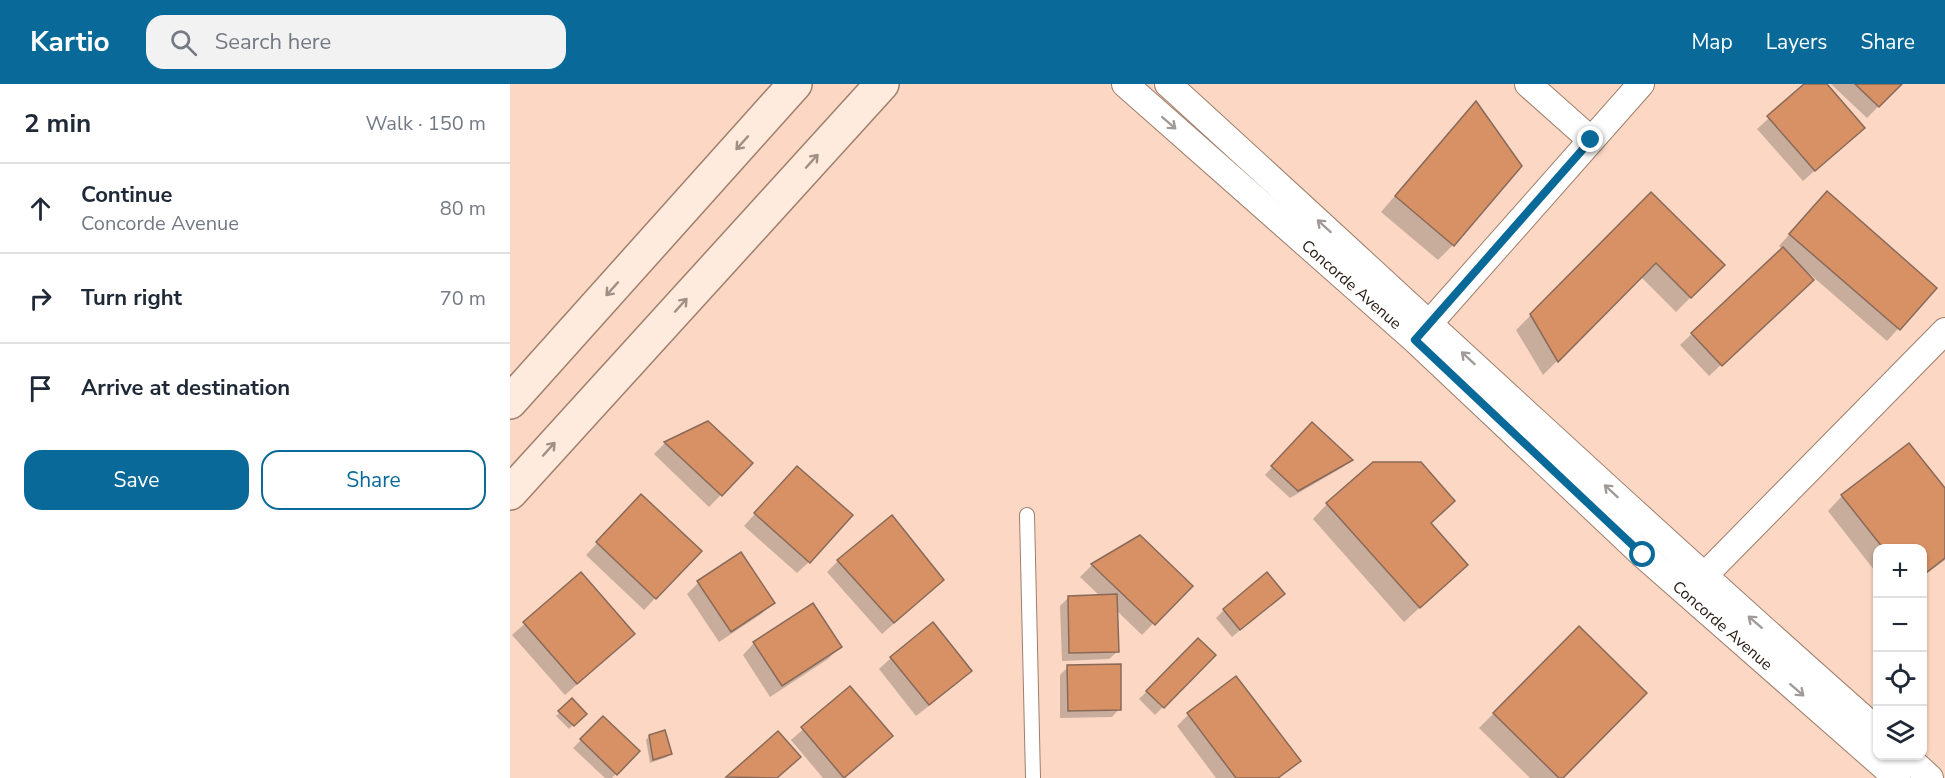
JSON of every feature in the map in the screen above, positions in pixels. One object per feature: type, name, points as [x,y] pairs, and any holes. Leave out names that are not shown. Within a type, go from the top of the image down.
[{"type":"main road","points":[[510,402],[795,84]]},
{"type":"main road","points":[[510,493],[882,84]]},
{"type":"street","name":"Concorde Avenue","points":[[1125,84],[1422,331],[1873,726]]},
{"type":"street","name":"Concorde Avenue","points":[[1168,84],[1422,331],[1643,555],[1888,769],[1930,778]]},
{"type":"street","points":[[1528,84],[1591,140]]},
{"type":"street","points":[[1422,331],[1641,84]]},
{"type":"street","points":[[1704,576],[1945,331]]},
{"type":"lane","points":[[1027,515],[1033,778]]},
{"type":"building","points":[[1804,84],[1827,84],[1865,128],[1815,171],[1767,116]]},
{"type":"building","points":[[1855,84],[1902,84],[1879,107]]},
{"type":"building","points":[[1476,101],[1522,166],[1454,246],[1395,196]]},
{"type":"building","points":[[1827,191],[1937,288],[1900,330],[1789,234]]},
{"type":"building","points":[[1651,192],[1725,265],[1691,298],[1656,263],[1558,362],[1530,314]]},
{"type":"building","points":[[1783,247],[1814,280],[1722,366],[1691,333]]},
{"type":"building","points":[[708,421],[753,463],[722,496],[664,442]]},
{"type":"building","points":[[1312,422],[1353,460],[1298,491],[1271,466]]},
{"type":"building","points":[[1909,443],[1945,488],[1945,558],[1927,572],[1927,544],[1880,544],[1841,495]]},
{"type":"building","points":[[1373,462],[1421,462],[1455,501],[1431,523],[1468,565],[1420,608],[1326,503]]},
{"type":"building","points":[[797,466],[853,515],[810,563],[754,513]]},
{"type":"building","points":[[641,494],[702,551],[656,599],[596,542]]},
{"type":"building","points":[[892,515],[944,580],[894,623],[837,560]]},
{"type":"building","points":[[1140,535],[1193,586],[1155,625],[1091,564]]},
{"type":"building","points":[[741,552],[775,603],[731,632],[697,581]]},
{"type":"building","points":[[581,572],[635,634],[577,684],[523,622]]},
{"type":"building","points":[[1267,572],[1285,594],[1240,630],[1223,609]]},
{"type":"building","points":[[1117,594],[1119,652],[1069,653],[1068,596]]},
{"type":"building","points":[[813,603],[842,647],[782,686],[753,642]]},
{"type":"building","points":[[933,622],[972,671],[929,705],[890,657]]},
{"type":"building","points":[[1579,626],[1647,693],[1563,778],[1559,778],[1493,713]]},
{"type":"building","points":[[1198,638],[1216,655],[1164,708],[1146,691]]},
{"type":"building","points":[[1121,664],[1121,710],[1068,711],[1067,665]]},
{"type":"building","points":[[1236,676],[1301,761],[1278,778],[1236,778],[1187,713]]},
{"type":"building","points":[[850,686],[893,736],[844,778],[801,727]]},
{"type":"building","points":[[572,698],[587,714],[574,726],[558,711]]},
{"type":"building","points":[[603,716],[640,751],[617,775],[580,739]]},
{"type":"building","points":[[665,730],[672,754],[653,760],[649,735]]},
{"type":"building","points":[[778,731],[801,757],[777,778],[726,777]]},
{"type":"route","points":[[1591,140],[1415,340],[1643,555]]}]
